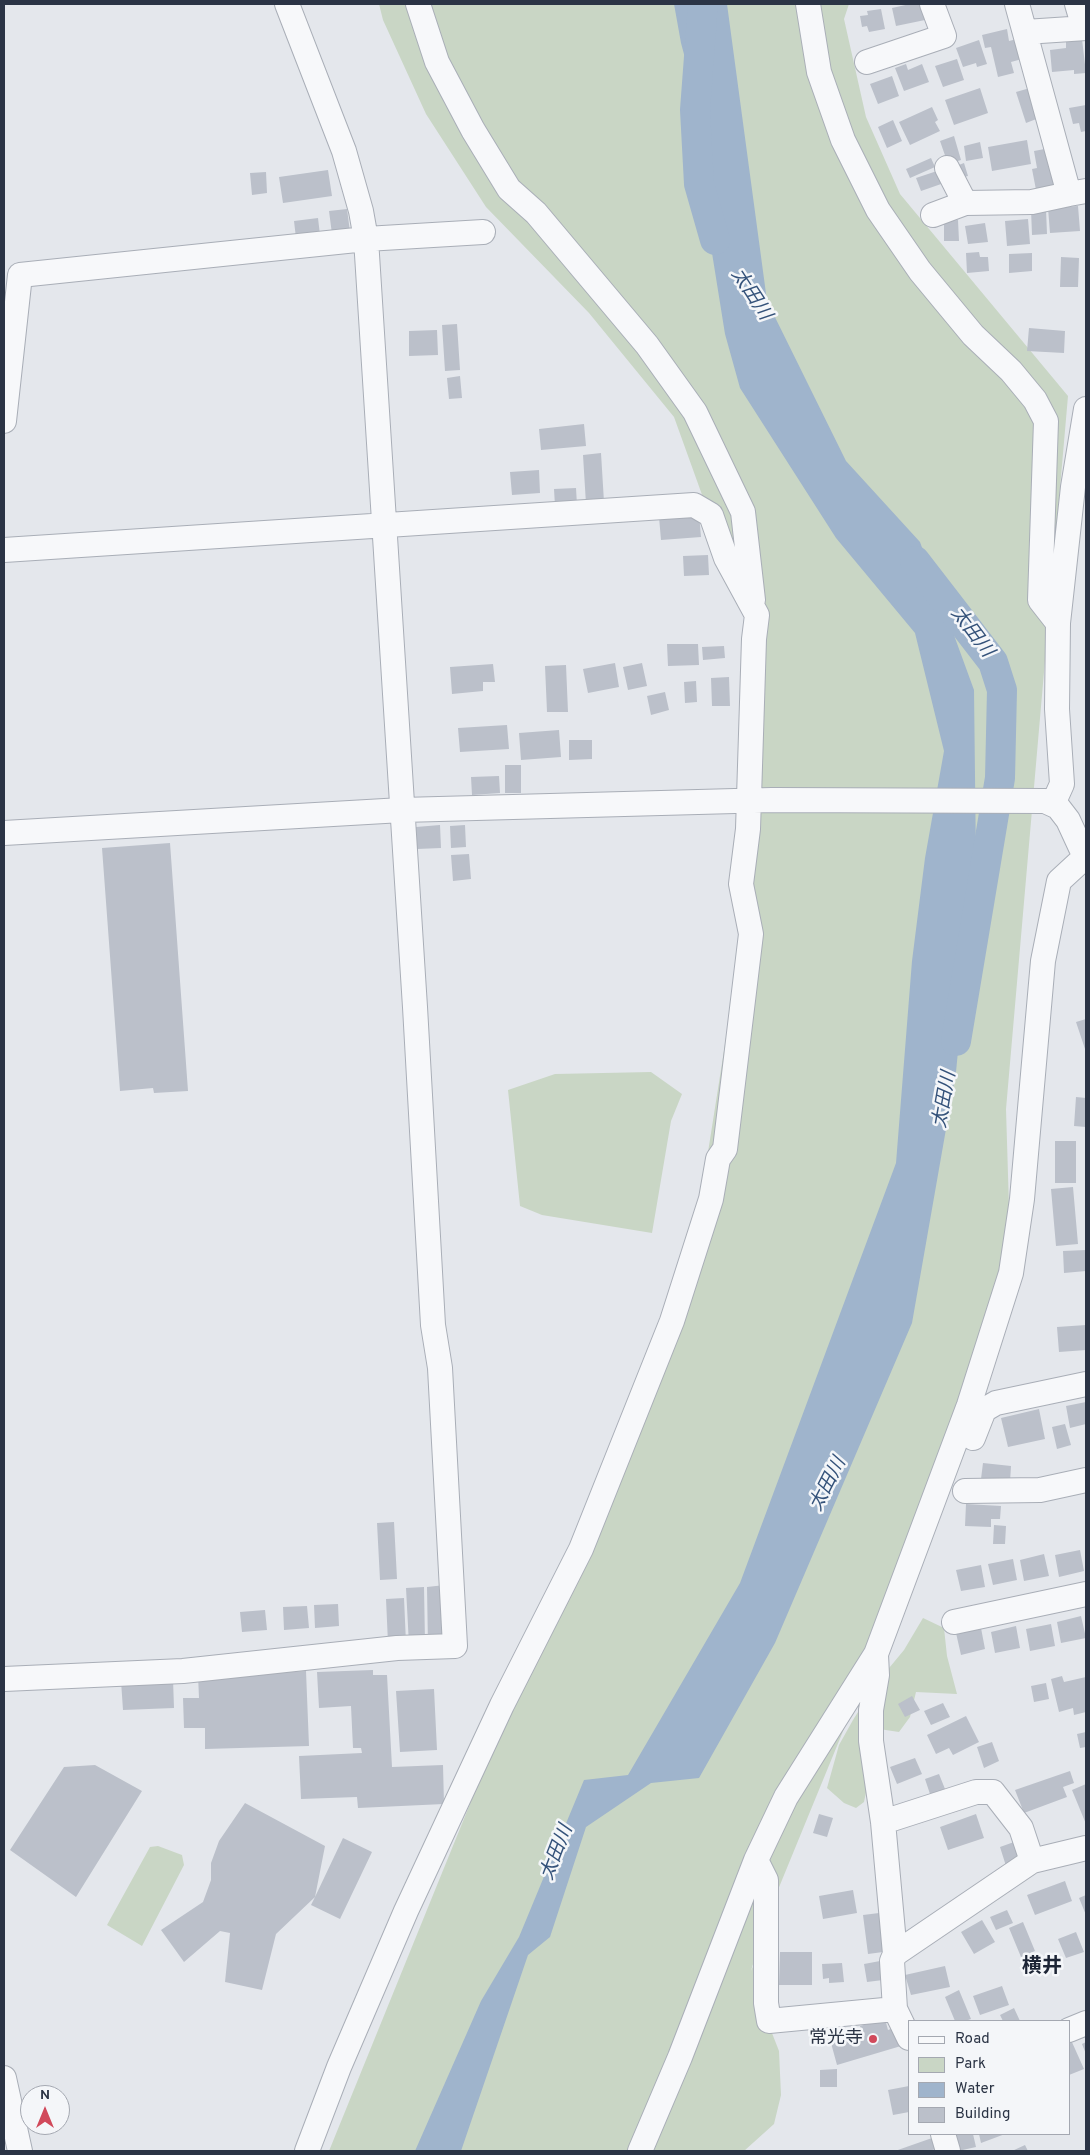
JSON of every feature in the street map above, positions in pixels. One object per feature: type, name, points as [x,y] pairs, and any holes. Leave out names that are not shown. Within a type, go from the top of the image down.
[{"type":"street","points":[[4,1678],[183,1672],[398,1648],[455,1646],[440,1368],[433,1325],[366,239],[361,211],[344,151],[287,4]]},
{"type":"street","points":[[418,4],[437,62],[473,130],[509,189],[536,213],[648,345],[695,412],[743,512],[754,608]]},
{"type":"street","points":[[808,4],[819,72],[843,140],[878,210],[920,271],[973,336],[1011,371],[1035,400],[1046,421],[1040,600],[1058,623]]},
{"type":"street","points":[[867,62],[944,36],[932,4]]},
{"type":"street","points":[[933,215],[965,203],[1032,202],[1077,193],[1024,32],[1017,4]]},
{"type":"street","points":[[1024,32],[1085,28],[1077,4]]},
{"type":"street","points":[[947,168],[965,203]]},
{"type":"street","points":[[4,421],[20,275],[366,239],[482,232]]},
{"type":"street","points":[[1049,802],[1062,784],[1057,709],[1058,623],[1073,487],[1085,422]]},
{"type":"street","points":[[4,550],[694,505],[710,515],[726,558],[757,615],[748,830],[741,884],[751,934],[725,1149],[718,1158],[710,1199],[672,1321],[580,1549],[502,1705],[406,1911],[339,2067],[307,2151]]},
{"type":"street","points":[[4,833],[402,810],[772,800],[1049,802],[1068,820],[1086,858],[1060,881],[1043,961],[1022,1199],[1011,1273],[969,1405],[876,1654],[786,1796],[756,1860],[680,2057],[640,2151]]},
{"type":"street","points":[[930,1513],[959,1472],[984,1410],[996,1403],[1086,1384]]},
{"type":"street","points":[[965,1491],[1040,1490],[1086,1480]]},
{"type":"street","points":[[954,1622],[1086,1594]]},
{"type":"street","points":[[876,1654],[877,1674],[871,1710],[871,1741],[882,1822],[895,1954],[892,1962],[896,2009],[908,2036]]},
{"type":"street","points":[[882,1822],[976,1792],[993,1792],[1021,1828],[1032,1861]]},
{"type":"street","points":[[895,1954],[1032,1861],[1086,1848]]},
{"type":"street","points":[[756,1860],[766,1880],[766,2003],[769,2021],[896,2009]]},
{"type":"street","points":[[1070,2030],[1086,2023]]},
{"type":"street","points":[[4,2078],[20,2151]]},
{"type":"street","points":[[943,2135],[948,2151]]},
{"type":"green space","points":[[379,4],[849,4],[844,19],[866,117],[900,194],[1068,396],[1006,1109],[1011,1273],[896,1602],[766,1919],[751,1971],[766,1936],[759,2000],[779,2051],[781,2095],[774,2124],[744,2151],[329,2151],[691,1260],[749,892],[754,639],[674,417],[589,313],[486,207],[426,114],[383,20]]},
{"type":"green space","points":[[651,1072],[682,1094],[671,1121],[652,1233],[542,1215],[520,1206],[508,1090],[555,1074]]},
{"type":"green space","points":[[923,1618],[944,1628],[947,1656],[957,1694],[916,1692],[910,1717],[899,1732],[879,1729],[864,1802],[856,1808],[844,1803],[827,1788],[839,1745],[875,1685],[904,1650]]},
{"type":"green space","points":[[158,1846],[182,1855],[184,1865],[142,1946],[107,1925],[150,1847]]},
{"type":"water","points":[[674,4],[727,4],[767,301],[846,461],[920,542],[974,690],[976,862],[956,1072],[912,1323],[775,1643],[699,1778],[651,1783],[586,1827],[550,1937],[528,1955],[461,2151],[415,2151],[481,2001],[519,1937],[584,1780],[628,1775],[740,1583],[896,1163],[912,961],[925,858],[944,751],[915,633],[836,538],[740,388],[725,334],[704,203],[696,99],[681,43]]},
{"type":"building","points":[[910,4],[921,4],[925,20],[896,26],[892,8]]},
{"type":"building","points":[[881,9],[885,29],[869,32],[867,26],[862,27],[860,16],[868,15],[867,11]]},
{"type":"building","points":[[1007,29],[1009,41],[1017,39],[1022,59],[1011,62],[1014,73],[998,77],[991,47],[985,48],[982,35]]},
{"type":"building","points":[[1082,39],[1086,73],[1074,74],[1074,70],[1052,72],[1050,50],[1066,48],[1066,41]]},
{"type":"building","points":[[979,40],[987,64],[977,67],[976,63],[963,67],[956,48]]},
{"type":"building","points":[[957,59],[964,80],[943,87],[935,66]]},
{"type":"building","points":[[906,64],[908,70],[922,64],[929,82],[904,91],[895,68]]},
{"type":"building","points":[[892,76],[899,96],[878,104],[870,84]]},
{"type":"building","points":[[980,88],[988,113],[954,125],[945,100]]},
{"type":"building","points":[[1030,88],[1039,118],[1026,123],[1016,92]]},
{"type":"building","points":[[1086,105],[1086,131],[1081,132],[1079,123],[1073,124],[1069,108]]},
{"type":"building","points":[[932,107],[938,120],[935,122],[940,131],[910,145],[899,122]]},
{"type":"building","points":[[893,120],[902,141],[887,148],[878,127]]},
{"type":"building","points":[[954,136],[961,160],[948,164],[940,141]]},
{"type":"building","points":[[1027,140],[1031,164],[992,171],[988,147]]},
{"type":"building","points":[[980,142],[983,158],[966,161],[964,146]]},
{"type":"building","points":[[1050,148],[1058,191],[1037,195],[1032,169],[1037,168],[1034,151]]},
{"type":"building","points":[[931,158],[935,167],[910,178],[906,169]]},
{"type":"building","points":[[964,163],[968,176],[960,178],[956,166]]},
{"type":"building","points":[[328,170],[332,196],[283,203],[279,177]]},
{"type":"building","points":[[940,170],[944,183],[921,191],[916,178]]},
{"type":"building","points":[[266,172],[267,193],[252,195],[250,173]]},
{"type":"building","points":[[1078,206],[1080,231],[1050,233],[1048,208]]},
{"type":"building","points":[[347,209],[350,232],[332,234],[329,211]]},
{"type":"building","points":[[1031,209],[1046,209],[1047,234],[1032,235]]},
{"type":"building","points":[[318,218],[320,235],[296,238],[294,221]]},
{"type":"building","points":[[1028,219],[1030,244],[1007,246],[1005,221]]},
{"type":"building","points":[[958,220],[959,241],[944,241],[944,221]]},
{"type":"building","points":[[985,223],[988,242],[968,244],[965,226]]},
{"type":"building","points":[[979,252],[980,257],[988,257],[989,271],[967,273],[966,253]]},
{"type":"building","points":[[1032,253],[1032,271],[1009,273],[1009,254]]},
{"type":"building","points":[[1061,257],[1079,258],[1078,287],[1060,287]]},
{"type":"building","points":[[457,324],[460,370],[445,371],[442,325]]},
{"type":"building","points":[[1029,328],[1065,331],[1064,353],[1027,351]]},
{"type":"building","points":[[437,330],[438,355],[409,356],[409,331]]},
{"type":"building","points":[[460,376],[462,398],[449,399],[447,378]]},
{"type":"building","points":[[584,424],[586,446],[541,450],[539,429]]},
{"type":"building","points":[[601,453],[604,502],[586,504],[583,455]]},
{"type":"building","points":[[539,470],[540,493],[512,495],[510,472]]},
{"type":"building","points":[[576,488],[577,505],[555,506],[554,489]]},
{"type":"building","points":[[699,514],[701,537],[661,540],[659,517]]},
{"type":"building","points":[[708,555],[709,575],[684,576],[683,556]]},
{"type":"building","points":[[667,644],[698,644],[699,665],[668,666]]},
{"type":"building","points":[[724,646],[725,658],[703,660],[702,647]]},
{"type":"building","points":[[615,663],[619,687],[588,693],[583,669]]},
{"type":"building","points":[[642,663],[647,686],[628,690],[623,667]]},
{"type":"building","points":[[493,664],[495,682],[483,682],[483,691],[452,694],[450,667]]},
{"type":"building","points":[[566,665],[568,712],[547,712],[545,666]]},
{"type":"building","points":[[729,677],[730,706],[712,706],[711,678]]},
{"type":"building","points":[[696,681],[697,702],[685,703],[684,682]]},
{"type":"building","points":[[665,692],[669,710],[651,715],[647,696]]},
{"type":"building","points":[[507,725],[509,749],[460,752],[458,728]]},
{"type":"building","points":[[559,730],[561,757],[521,760],[519,733]]},
{"type":"building","points":[[569,740],[592,740],[592,759],[569,760]]},
{"type":"building","points":[[505,765],[521,765],[521,793],[505,793]]},
{"type":"building","points":[[499,776],[500,793],[472,795],[471,777]]},
{"type":"building","points":[[440,825],[441,848],[417,849],[416,827]]},
{"type":"building","points":[[465,825],[466,847],[451,848],[450,826]]},
{"type":"building","points":[[170,843],[188,1091],[154,1093],[153,1088],[120,1091],[102,848]]},
{"type":"building","points":[[469,854],[471,879],[453,881],[451,855]]},
{"type":"building","points":[[1086,1019],[1086,1048],[1085,1049],[1076,1022]]},
{"type":"building","points":[[1076,1097],[1086,1098],[1086,1127],[1074,1126]]},
{"type":"building","points":[[1055,1141],[1076,1141],[1076,1183],[1055,1183]]},
{"type":"building","points":[[1073,1187],[1078,1244],[1056,1246],[1051,1189]]},
{"type":"building","points":[[1086,1250],[1086,1271],[1064,1273],[1063,1251]]},
{"type":"building","points":[[1086,1325],[1086,1350],[1059,1352],[1057,1327]]},
{"type":"building","points":[[1086,1402],[1086,1424],[1070,1428],[1066,1406]]},
{"type":"building","points":[[1039,1409],[1045,1439],[1008,1447],[1001,1418]]},
{"type":"building","points":[[1065,1424],[1071,1445],[1057,1449],[1052,1427]]},
{"type":"building","points":[[983,1463],[1011,1466],[1010,1482],[981,1479]]},
{"type":"building","points":[[966,1504],[1001,1506],[1000,1519],[991,1519],[991,1527],[965,1526]]},
{"type":"building","points":[[394,1522],[397,1579],[380,1580],[377,1523]]},
{"type":"building","points":[[994,1525],[1006,1526],[1005,1544],[993,1544]]},
{"type":"building","points":[[1080,1550],[1084,1571],[1059,1577],[1055,1555]]},
{"type":"building","points":[[1044,1554],[1049,1576],[1024,1581],[1020,1560]]},
{"type":"building","points":[[1013,1559],[1017,1580],[993,1585],[988,1564]]},
{"type":"building","points":[[981,1565],[985,1587],[961,1591],[956,1570]]},
{"type":"building","points":[[445,1585],[447,1631],[428,1647],[427,1587]]},
{"type":"building","points":[[424,1587],[425,1642],[409,1645],[406,1588]]},
{"type":"building","points":[[404,1598],[406,1643],[388,1643],[386,1599]]},
{"type":"building","points":[[338,1604],[339,1626],[315,1628],[314,1605]]},
{"type":"building","points":[[307,1606],[309,1628],[284,1630],[283,1607]]},
{"type":"building","points":[[265,1610],[267,1630],[242,1632],[240,1612]]},
{"type":"building","points":[[1081,1616],[1086,1638],[1061,1643],[1057,1622]]},
{"type":"building","points":[[1051,1624],[1055,1646],[1030,1651],[1026,1629]]},
{"type":"building","points":[[1016,1626],[1020,1648],[995,1653],[991,1632]]},
{"type":"building","points":[[981,1628],[985,1649],[961,1655],[956,1633]]},
{"type":"building","points":[[373,1670],[373,1675],[387,1675],[392,1767],[443,1765],[444,1804],[358,1808],[357,1797],[301,1799],[299,1756],[362,1753],[361,1748],[353,1748],[351,1706],[319,1708],[317,1672]]},
{"type":"building","points":[[306,1671],[309,1746],[205,1749],[205,1728],[184,1728],[183,1698],[199,1698],[198,1675]]},
{"type":"building","points":[[1062,1676],[1064,1682],[1086,1677],[1086,1712],[1074,1715],[1073,1708],[1059,1712],[1051,1679]]},
{"type":"building","points":[[173,1679],[174,1708],[123,1710],[121,1681]]},
{"type":"building","points":[[1046,1683],[1049,1699],[1034,1702],[1031,1686]]},
{"type":"building","points":[[434,1689],[437,1750],[400,1752],[396,1691]]},
{"type":"building","points":[[912,1696],[920,1710],[905,1717],[898,1704]]},
{"type":"building","points":[[943,1703],[950,1717],[931,1725],[924,1711]]},
{"type":"building","points":[[966,1716],[979,1742],[953,1755],[949,1748],[936,1754],[927,1735]]},
{"type":"building","points":[[1086,1732],[1086,1747],[1080,1748],[1077,1734]]},
{"type":"building","points":[[992,1742],[999,1761],[984,1768],[977,1747]]},
{"type":"building","points":[[915,1758],[922,1774],[897,1784],[890,1767]]},
{"type":"building","points":[[95,1765],[142,1791],[76,1897],[10,1850],[64,1767]]},
{"type":"building","points":[[1070,1771],[1074,1783],[1063,1787],[1067,1797],[1024,1813],[1015,1790]]},
{"type":"building","points":[[939,1774],[945,1789],[930,1794],[925,1779]]},
{"type":"building","points":[[1086,1784],[1086,1824],[1072,1790]]},
{"type":"building","points":[[245,1803],[325,1846],[315,1897],[276,1934],[262,1990],[225,1982],[230,1933],[220,1931],[184,1962],[161,1930],[203,1902],[211,1880],[211,1863],[219,1841]]},
{"type":"building","points":[[819,1814],[833,1818],[827,1837],[813,1833]]},
{"type":"building","points":[[976,1814],[984,1838],[948,1850],[940,1827]]},
{"type":"building","points":[[343,1838],[372,1852],[340,1919],[311,1905]]},
{"type":"building","points":[[1014,1842],[1020,1861],[1006,1866],[1000,1847]]},
{"type":"building","points":[[1065,1881],[1072,1901],[1035,1915],[1027,1895]]},
{"type":"building","points":[[853,1890],[857,1913],[823,1919],[819,1896]]},
{"type":"building","points":[[1086,1895],[1086,1915],[1079,1898]]},
{"type":"building","points":[[1007,1910],[1013,1923],[996,1930],[990,1917]]},
{"type":"building","points":[[879,1913],[883,1952],[868,1954],[863,1915]]},
{"type":"building","points":[[982,1920],[995,1942],[974,1954],[961,1932]]},
{"type":"building","points":[[1023,1922],[1035,1951],[1021,1957],[1009,1928]]},
{"type":"building","points":[[1076,1932],[1084,1952],[1066,1958],[1058,1939]]},
{"type":"building","points":[[780,1952],[812,1952],[812,1985],[779,1985]]},
{"type":"building","points":[[880,1961],[883,1980],[867,1982],[864,1964]]},
{"type":"building","points":[[842,1963],[844,1982],[829,1983],[829,1978],[823,1979],[822,1964]]},
{"type":"building","points":[[945,1966],[950,1987],[911,1995],[905,1975]]},
{"type":"building","points":[[1002,1986],[1009,2005],[980,2015],[973,1996]]},
{"type":"building","points":[[959,1990],[971,2019],[955,2020],[945,1997]]},
{"type":"building","points":[[1014,2008],[1020,2020],[1002,2020],[1000,2015]]},
{"type":"building","name":"常光寺","points":[[885,2019],[888,2030],[896,2027],[901,2046],[837,2065],[831,2043],[862,2035],[860,2026]]},
{"type":"building","points":[[1070,2041],[1084,2069],[1070,2075]]},
{"type":"building","points":[[1086,2042],[1086,2054],[1082,2044]]},
{"type":"building","points":[[837,2069],[837,2087],[820,2087],[820,2070]]},
{"type":"building","points":[[908,2086],[908,2112],[893,2115],[888,2090]]},
{"type":"building","points":[[953,2135],[973,2135],[976,2147],[958,2151]]},
{"type":"building","points":[[979,2135],[1002,2135],[981,2143]]},
{"type":"building","points":[[932,2138],[936,2149],[929,2151],[895,2151]]},
{"type":"building","points":[[1025,2145],[1028,2151],[1012,2151]]},
{"type":"waterway","name":"太田川","points":[[703,4],[695,110],[699,184],[715,240]]},
{"type":"waterway","name":"太田川","points":[[915,561],[993,662],[1002,690],[1000,778],[956,1041]]},
{"type":"place","name":"常光寺","points":[[873,2039]]},
{"type":"district","name":"横井","points":[[1042,1968]]}]
